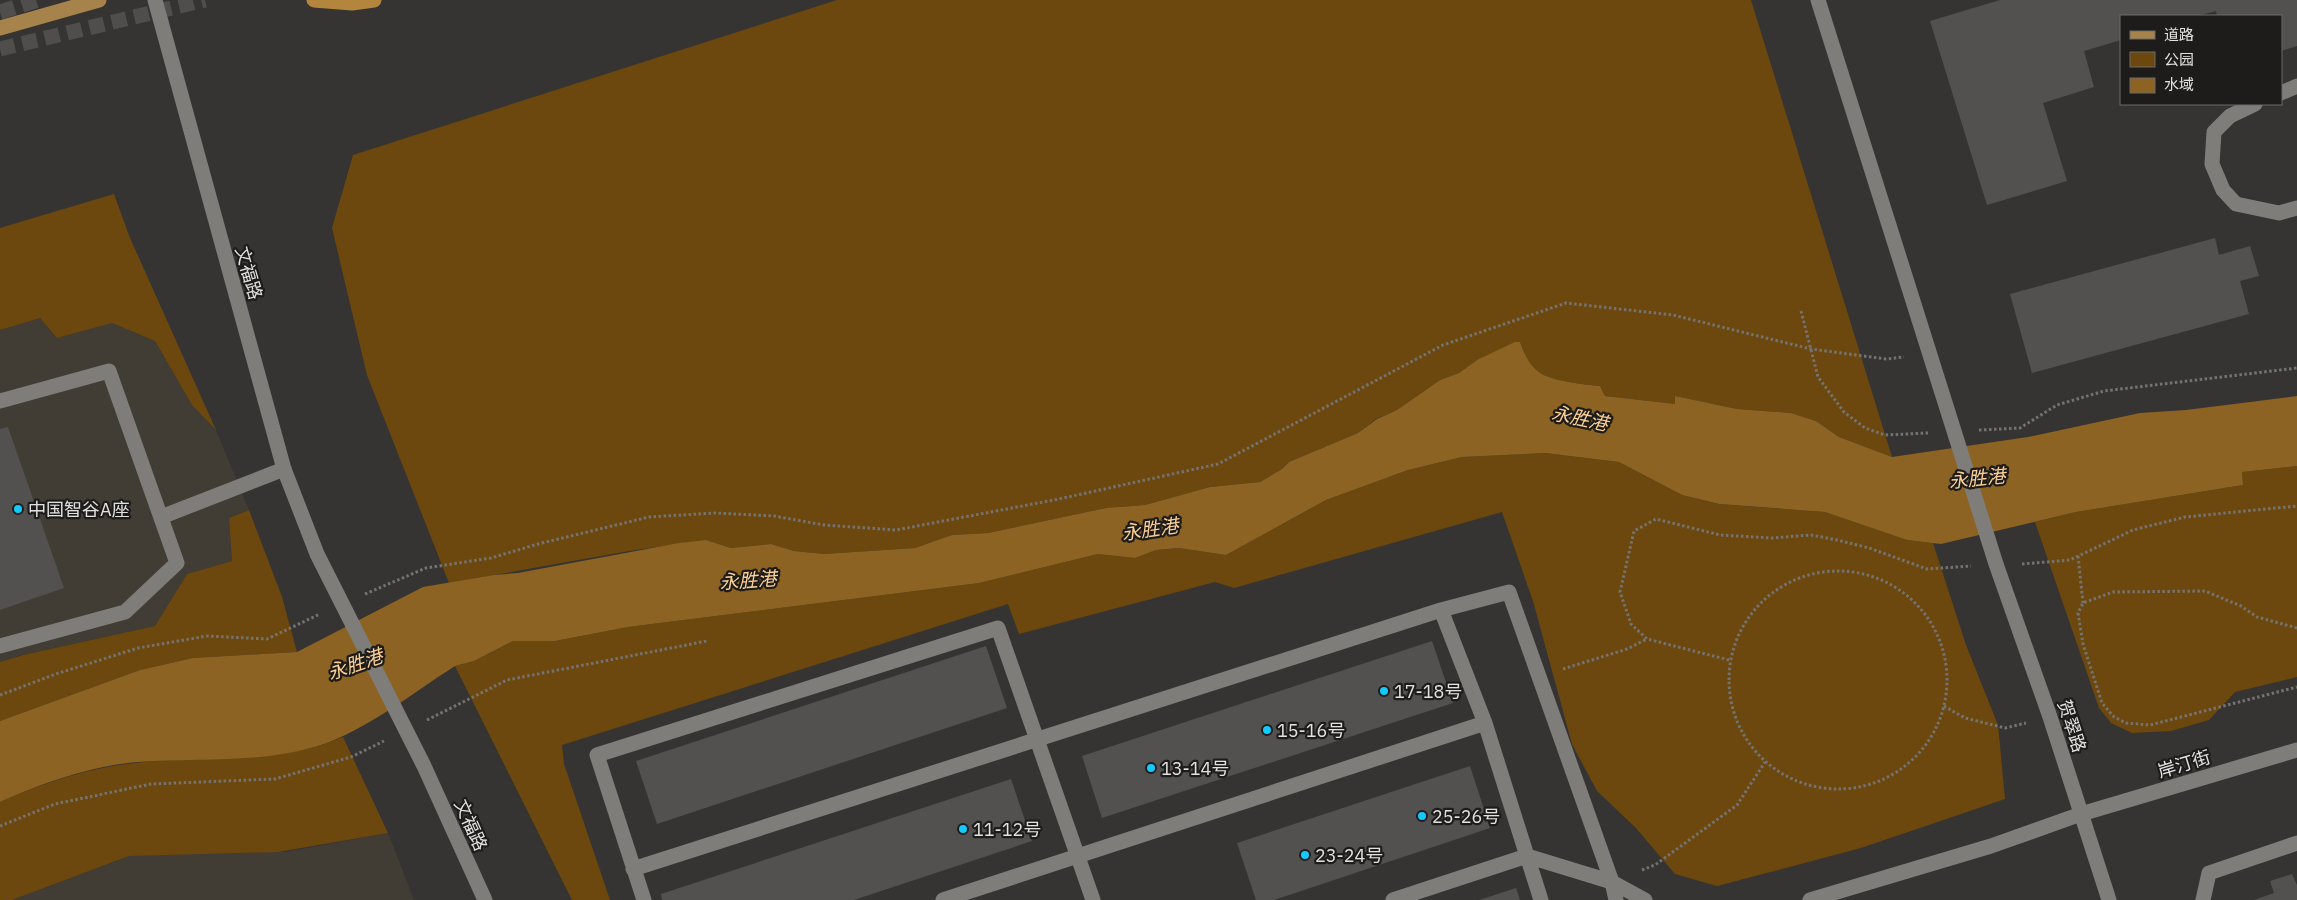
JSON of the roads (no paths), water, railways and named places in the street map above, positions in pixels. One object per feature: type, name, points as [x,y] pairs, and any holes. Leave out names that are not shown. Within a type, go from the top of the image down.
[{"type":"highway","points":[[314,0],[352,4],[374,0]]},
{"type":"main road","points":[[0,28],[100,0]]},
{"type":"street","name":"文福路","points":[[155,0],[284,470],[317,554],[424,766],[484,900]]},
{"type":"street","name":"贺翠路","points":[[1818,0],[1931,353],[1996,564],[2050,717],[2109,900]]},
{"type":"street","points":[[2282,93],[2297,86]]},
{"type":"street","points":[[2253,105],[2230,116],[2214,132],[2212,164],[2223,190],[2236,204],[2279,213],[2297,208]]},
{"type":"street","points":[[0,401],[109,371],[177,563],[125,612],[0,646]]},
{"type":"street","points":[[161,517],[284,470]]},
{"type":"street","points":[[633,869],[1441,610],[1509,592],[1612,882],[1616,900]]},
{"type":"street","points":[[1441,610],[1484,724],[1541,900]]},
{"type":"street","points":[[644,900],[597,755],[998,628],[1093,900]]},
{"type":"street","points":[[943,900],[1484,724]]},
{"type":"street","name":"岸汀街","points":[[1810,900],[1991,846],[2081,814],[2297,750]]},
{"type":"street","points":[[2202,900],[2209,873],[2297,843]]},
{"type":"street","points":[[1393,900],[1527,856],[1612,882],[1645,900]]},
{"type":"water","name":"永胜港","points":[[1515,342],[1520,342],[1535,369],[1544,375],[1568,382],[1600,386],[1605,396],[1675,404],[1675,396],[1737,409],[1791,413],[1816,421],[1839,437],[1892,457],[2028,437],[2140,413],[2186,410],[2297,396],[2297,466],[2242,472],[2243,485],[2076,512],[1941,544],[1907,540],[1825,512],[1719,504],[1682,495],[1619,462],[1545,453],[1462,457],[1408,470],[1326,500],[1226,555],[1179,548],[1156,550],[1135,558],[1098,554],[979,583],[628,627],[555,641],[513,641],[474,661],[455,666],[365,725],[326,743],[307,749],[245,758],[138,762],[102,767],[50,782],[0,802],[0,721],[140,670],[193,658],[297,652],[423,587],[494,575],[518,573],[679,543],[706,540],[731,548],[771,544],[794,551],[824,554],[915,548],[952,535],[988,533],[1106,508],[1145,505],[1210,487],[1260,482],[1282,469],[1289,462],[1358,433],[1377,419],[1397,410],[1440,380],[1459,373],[1477,360]]},
{"type":"tunnel","points":[[0,12],[38,0]]},
{"type":"tunnel","points":[[0,49],[205,0]]},
{"type":"place","name":"中国智谷A座","points":[[18,509]]},
{"type":"place","name":"17-18号","points":[[1384,691]]},
{"type":"place","name":"15-16号","points":[[1267,730]]},
{"type":"place","name":"13-14号","points":[[1151,768]]},
{"type":"place","name":"25-26号","points":[[1422,816]]},
{"type":"place","name":"11-12号","points":[[963,829]]},
{"type":"place","name":"23-24号","points":[[1305,855]]}]
